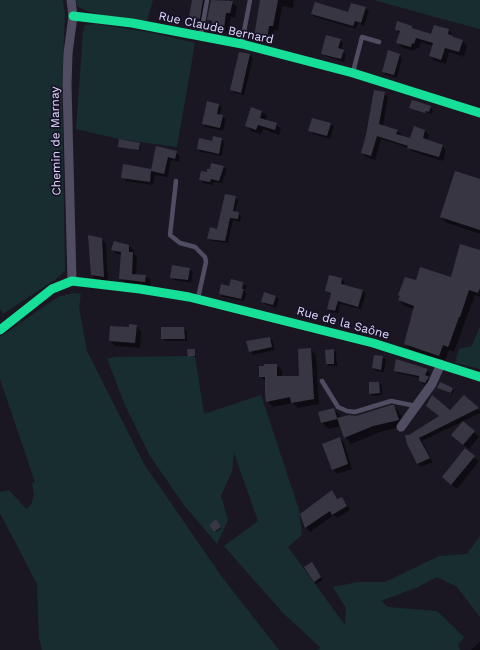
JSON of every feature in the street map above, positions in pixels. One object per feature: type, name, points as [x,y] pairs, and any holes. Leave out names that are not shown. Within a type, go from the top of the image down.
[{"type":"street","name":"Chemin de Marnay","points":[[71,0],[73,16],[68,53],[66,85],[72,281]]},
{"type":"street","name":"Rue Claude Bernard","points":[[73,16],[132,23],[242,44],[353,73],[480,113]]},
{"type":"street","name":"Rue de la Saône","points":[[0,330],[52,289],[72,281],[140,289],[198,300],[373,343],[480,377]]},
{"type":"street","points":[[401,427],[432,384],[441,364]]},
{"type":"lane","points":[[201,36],[207,0]]},
{"type":"lane","points":[[242,44],[250,0]]},
{"type":"lane","points":[[353,73],[362,37],[379,42]]},
{"type":"lane","points":[[176,182],[170,236],[180,243],[195,247],[205,257],[206,262],[198,300]]},
{"type":"lane","points":[[322,381],[338,407],[347,412],[355,412],[391,401],[416,406]]},
{"type":"green space","points":[[0,0],[63,0],[65,15],[62,85],[65,271],[56,279],[3,314],[0,309]]},
{"type":"green space","points":[[76,0],[153,0],[147,21],[102,15],[87,11],[77,6]]},
{"type":"green space","points":[[374,0],[480,0],[480,29],[435,17]]},
{"type":"green space","points":[[96,24],[153,33],[195,43],[177,147],[119,139],[76,129],[83,32],[85,25]]},
{"type":"green space","points":[[73,293],[81,294],[79,307],[87,351],[144,464],[222,577],[279,650],[42,650],[39,638],[37,584],[0,513],[0,492],[9,490],[26,509],[31,505],[34,495],[32,483],[35,482],[0,379],[0,337],[58,297]]},
{"type":"green space","points":[[480,326],[480,369],[455,363],[459,349],[472,346]]},
{"type":"green space","points":[[195,356],[204,414],[261,395],[299,510],[302,535],[288,547],[345,625],[346,608],[333,587],[358,582],[385,582],[439,556],[467,554],[480,536],[480,617],[457,587],[437,577],[418,587],[381,601],[388,607],[437,611],[464,637],[458,645],[460,650],[316,650],[321,648],[283,613],[224,546],[258,521],[234,453],[232,471],[221,496],[228,520],[217,544],[184,505],[150,456],[125,405],[107,359],[115,357]]},
{"type":"building","points":[[192,0],[203,0],[200,19],[189,17]]},
{"type":"building","points":[[211,0],[233,1],[230,13],[226,13],[224,28],[211,25],[212,21],[207,20]]},
{"type":"building","points":[[260,0],[278,0],[273,26],[269,26],[267,40],[254,37]]},
{"type":"building","points":[[315,2],[348,12],[351,3],[366,7],[361,23],[355,21],[353,26],[311,14]]},
{"type":"building","points":[[397,21],[431,34],[434,25],[449,29],[448,34],[463,40],[459,52],[445,48],[441,60],[429,56],[433,43],[416,38],[411,47],[396,43],[400,31],[395,30]]},
{"type":"building","points":[[326,35],[341,39],[338,48],[344,50],[341,59],[321,54]]},
{"type":"building","points":[[388,50],[400,54],[394,75],[382,72]]},
{"type":"building","points":[[239,52],[250,54],[241,93],[230,90]]},
{"type":"building","points":[[374,90],[385,92],[379,124],[398,130],[396,134],[410,138],[414,126],[425,130],[423,138],[443,145],[439,157],[407,148],[408,146],[377,136],[371,156],[361,153],[366,135]]},
{"type":"building","points":[[412,100],[431,106],[429,112],[426,111],[425,113],[409,108]]},
{"type":"building","points":[[207,101],[219,104],[217,114],[223,115],[220,128],[202,124]]},
{"type":"building","points":[[251,107],[262,111],[260,118],[277,123],[275,130],[258,125],[256,130],[245,126]]},
{"type":"building","points":[[312,118],[331,123],[327,136],[308,131]]},
{"type":"building","points":[[213,136],[222,138],[219,154],[197,149],[199,138],[212,141]]},
{"type":"building","points":[[119,139],[140,143],[139,150],[118,147]]},
{"type":"building","points":[[156,146],[177,151],[175,159],[168,157],[164,174],[151,171],[150,182],[121,178],[123,164],[151,170]]},
{"type":"building","points":[[211,163],[224,166],[219,181],[211,179],[210,182],[199,180],[201,171],[207,172],[207,169],[210,169]]},
{"type":"building","points":[[455,171],[480,179],[480,230],[440,217]]},
{"type":"building","points":[[225,194],[236,196],[233,211],[239,212],[238,219],[230,218],[225,241],[207,239],[210,227],[217,229]]},
{"type":"building","points":[[88,235],[102,238],[104,277],[91,275]]},
{"type":"building","points":[[114,241],[129,245],[129,252],[133,252],[132,274],[146,275],[145,282],[119,279],[121,252],[111,250]]},
{"type":"building","points":[[460,244],[480,250],[480,288],[478,293],[469,290],[448,347],[443,345],[439,356],[404,344],[414,306],[398,300],[400,296],[398,295],[405,277],[416,280],[420,267],[451,277]]},
{"type":"building","points":[[172,265],[190,268],[188,280],[170,278]]},
{"type":"building","points":[[329,275],[342,278],[341,284],[363,290],[358,307],[338,301],[335,311],[327,309],[331,293],[325,291]]},
{"type":"building","points":[[231,279],[243,282],[242,289],[244,289],[241,299],[219,294],[221,284],[229,286]]},
{"type":"building","points":[[264,292],[276,296],[273,305],[261,302]]},
{"type":"building","points":[[129,324],[137,325],[135,343],[109,341],[110,326],[129,327]]},
{"type":"building","points":[[161,327],[184,327],[185,339],[161,339]]},
{"type":"building","points":[[270,337],[272,347],[249,352],[246,341]]},
{"type":"building","points":[[311,348],[314,399],[291,403],[290,397],[266,402],[265,377],[259,377],[259,366],[264,366],[264,364],[277,364],[277,376],[299,376],[298,349]]},
{"type":"building","points":[[187,349],[195,349],[195,356],[188,357]]},
{"type":"building","points":[[334,349],[334,364],[326,364],[325,350]]},
{"type":"building","points":[[374,355],[383,356],[381,370],[372,368]]},
{"type":"building","points":[[396,359],[428,369],[425,375],[429,377],[425,383],[419,381],[419,376],[394,371]]},
{"type":"building","points":[[369,382],[379,382],[380,393],[369,394]]},
{"type":"building","points":[[440,382],[453,388],[451,393],[437,388]]},
{"type":"building","points":[[432,395],[450,410],[464,395],[479,408],[419,438],[430,458],[417,464],[407,444],[405,435],[409,435],[439,416],[426,406]]},
{"type":"building","points":[[394,405],[399,420],[373,426],[344,438],[337,418],[349,415],[356,416]]},
{"type":"building","points":[[334,408],[337,419],[321,423],[318,412]]},
{"type":"building","points":[[463,421],[475,431],[463,445],[451,435]]},
{"type":"building","points":[[340,437],[348,464],[332,470],[322,444]]},
{"type":"building","points":[[465,448],[475,456],[451,485],[442,477]]},
{"type":"building","points":[[332,490],[337,499],[342,497],[347,506],[332,515],[330,511],[305,528],[300,514]]},
{"type":"building","points":[[216,519],[221,527],[214,532],[209,525]]},
{"type":"building","points":[[312,562],[321,577],[314,582],[304,567]]},
{"type":"traffic: fast","points":[[73,16],[132,23],[242,44],[353,73],[480,113]]},
{"type":"traffic: fast","points":[[0,330],[52,289],[72,281],[140,289],[189,297],[373,343],[480,377]]}]
